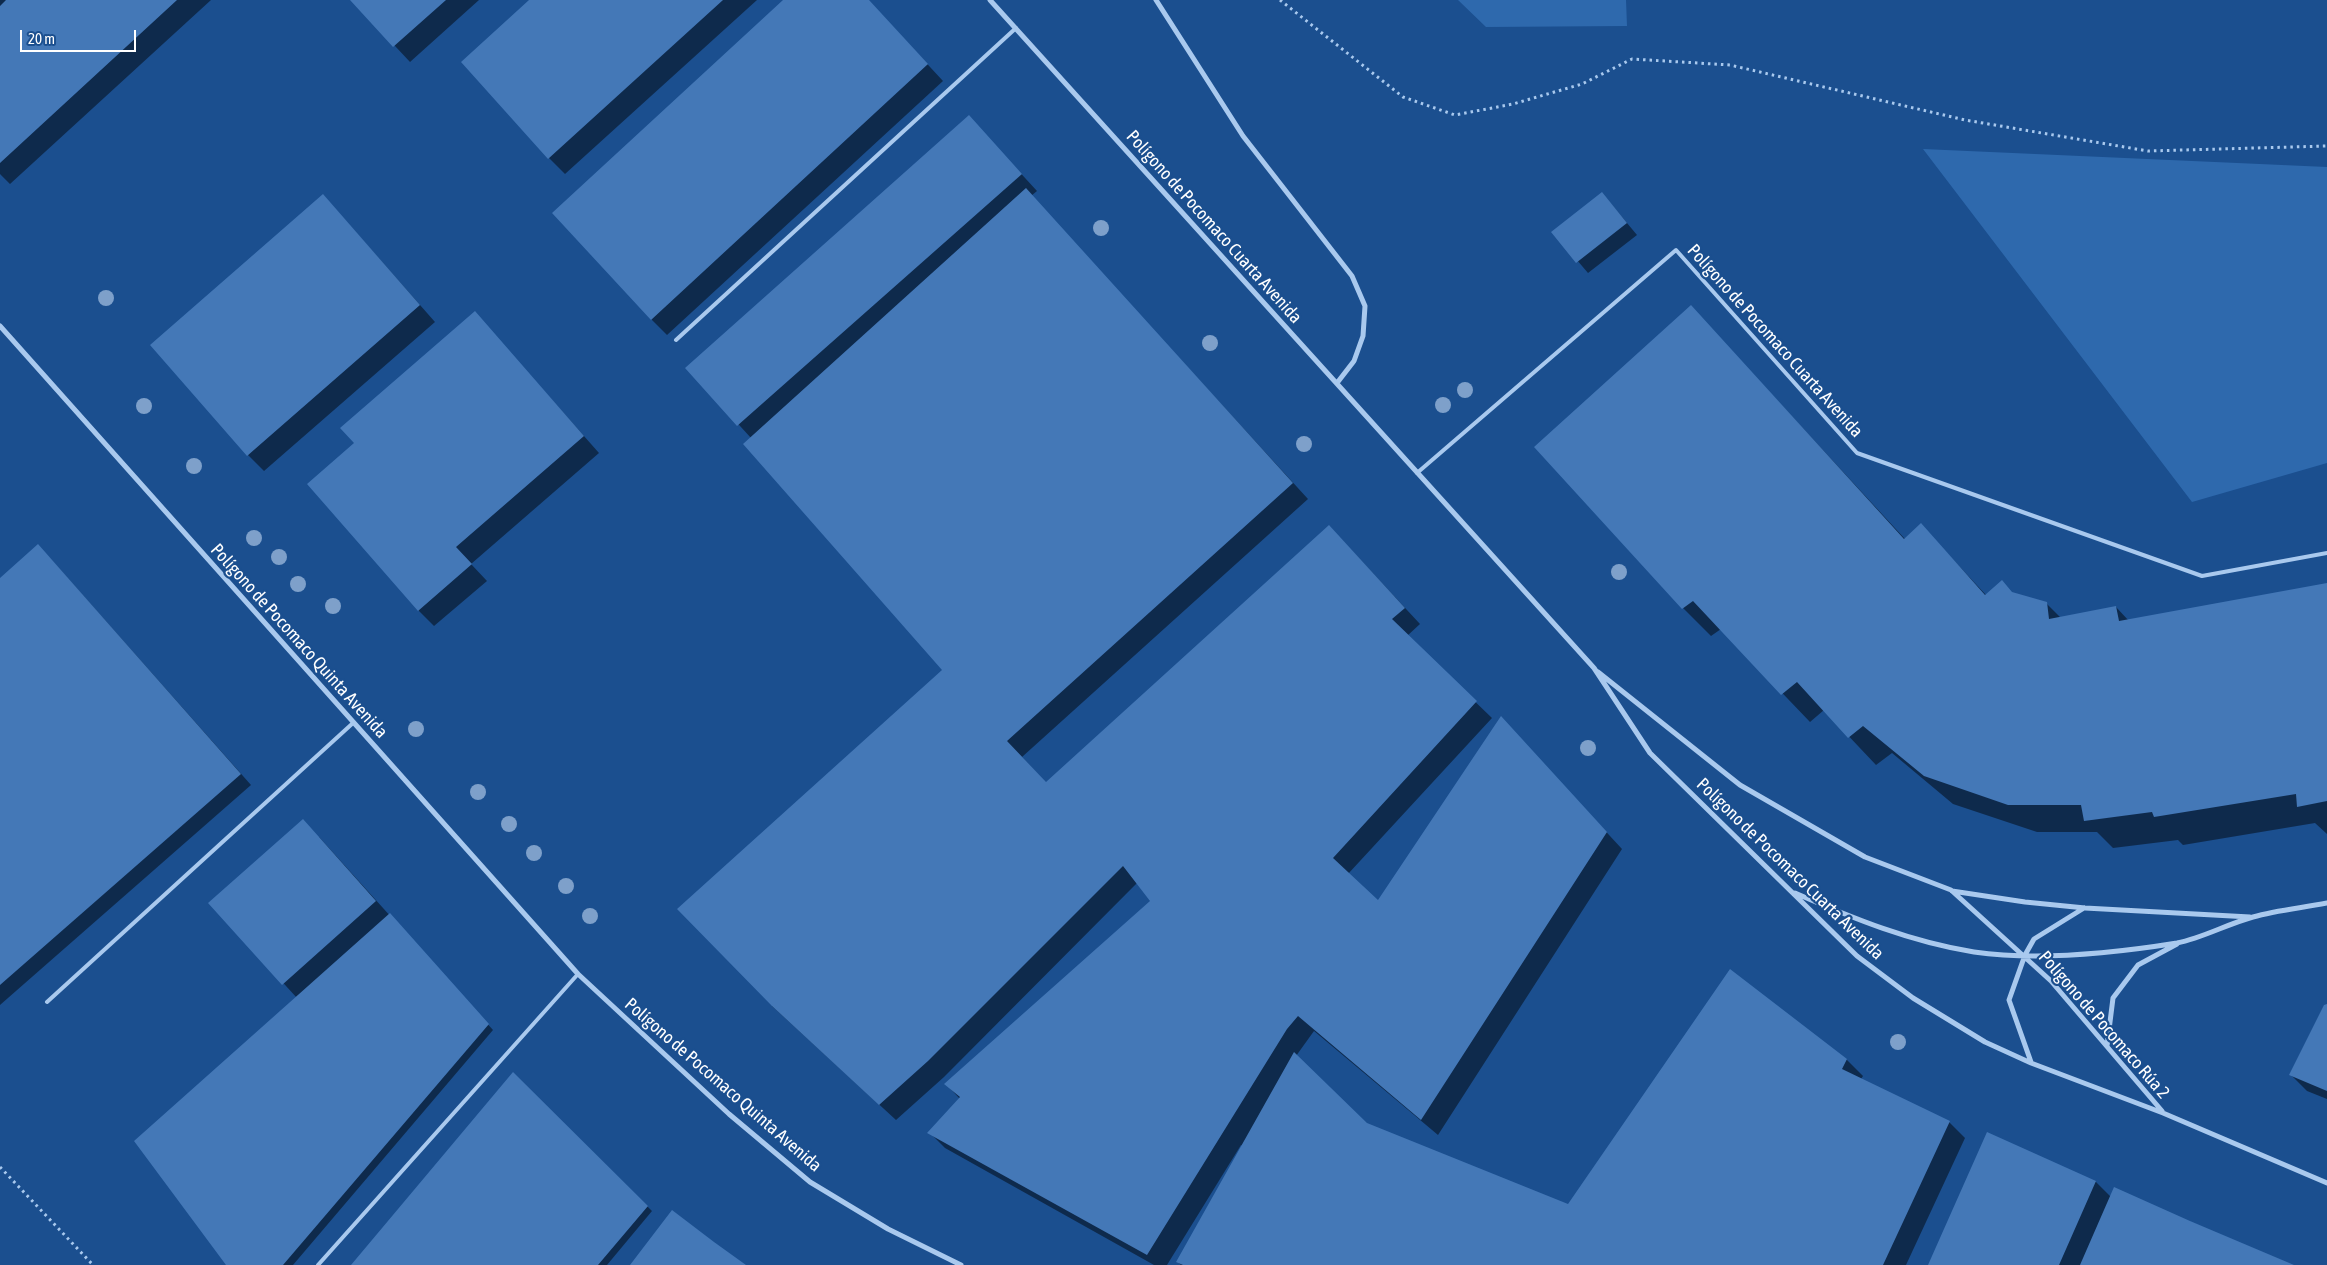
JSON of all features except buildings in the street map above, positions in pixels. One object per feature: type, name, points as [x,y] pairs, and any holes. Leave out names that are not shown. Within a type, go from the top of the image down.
[{"type":"street","name":"Polígono de Pocomaco Cuarta Avenida","points":[[990,0],[1594,668],[1650,753],[1857,956],[1914,998],[1985,1042],[2031,1063]]},
{"type":"street","points":[[1156,0],[1243,136],[1352,276],[1365,306],[1364,336],[1354,361],[1337,383]]},
{"type":"street","name":"Polígono de Pocomaco Quinta Avenida","points":[[0,326],[578,974],[729,1114],[810,1182],[888,1229],[961,1265]]},
{"type":"street","name":"Polígono de Pocomaco Cuarta Avenida","points":[[1594,668],[1740,785],[1864,857],[1951,890],[2025,955]]},
{"type":"street","points":[[1790,890],[1854,919],[1922,941],[1974,952],[2025,955],[2103,953],[2180,942]]},
{"type":"street","points":[[1951,890],[2025,902],[2085,908],[2253,917]]},
{"type":"street","points":[[2107,1046],[2113,998],[2138,965],[2180,942],[2253,917],[2327,903]]},
{"type":"street","name":"Polígono de Pocomaco Rúa 2","points":[[2085,908],[2034,939],[2025,955],[2009,1000],[2031,1063],[2163,1113],[2327,1183]]},
{"type":"street","name":"Polígono de Pocomaco Rúa 2","points":[[2025,955],[2051,981],[2163,1113]]},
{"type":"lane","points":[[676,340],[1016,28]]},
{"type":"lane","name":"Polígono de Pocomaco Cuarta Avenida","points":[[1417,473],[1676,250],[1857,453],[2202,576],[2327,553]]},
{"type":"lane","points":[[47,1002],[353,723]]},
{"type":"lane","points":[[318,1265],[578,974]]},
{"type":"path","points":[[1280,0],[1403,97],[1455,115],[1513,104],[1582,84],[1632,59],[1730,65],[1965,120],[2148,151],[2327,146]]},
{"type":"path","points":[[0,1167],[93,1265]]},
{"type":"shaded area","points":[[1458,0],[1626,0],[1627,26],[1486,27]]},
{"type":"shaded area","points":[[1923,149],[2327,167],[2327,463],[2192,502]]}]
